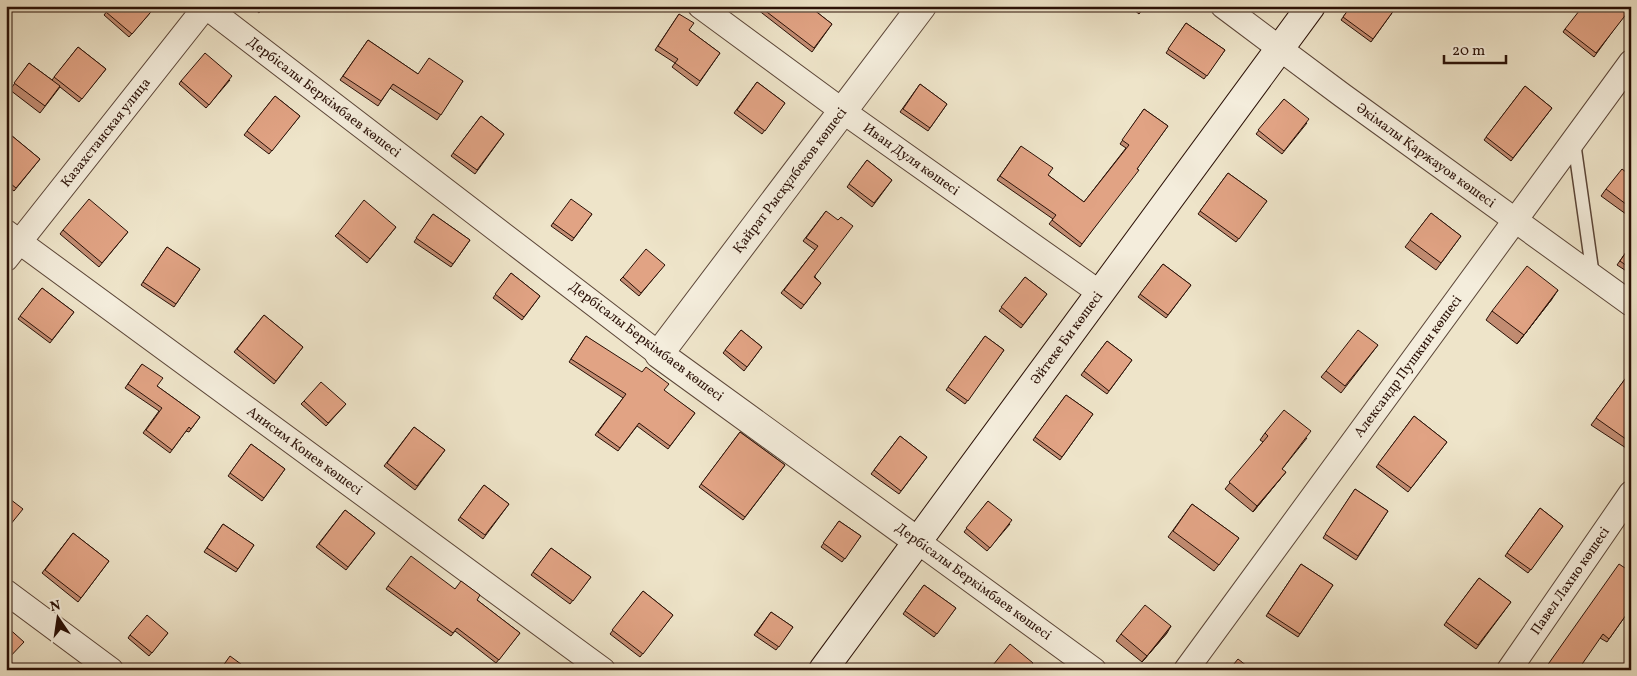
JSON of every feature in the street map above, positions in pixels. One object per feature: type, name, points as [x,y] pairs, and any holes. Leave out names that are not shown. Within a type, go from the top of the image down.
[{"type":"main road","name":"Қайрат Рысқұлбеков көшесі","points":[[659,354],[844,112],[922,6]]},
{"type":"main road","name":"Әйтеке Би көшесі","points":[[823,670],[1311,6]]},
{"type":"main road","name":"Дербісалы Беркімбаев көшесі","points":[[659,354],[917,542]]},
{"type":"street","name":"Казахстанская улица","points":[[11,244],[206,6]]},
{"type":"street","name":"Дербісалы Беркімбаев көшесі","points":[[206,6],[659,354]]},
{"type":"street","name":"Иван Дуля көшесі","points":[[700,6],[844,112],[1100,293]]},
{"type":"street","name":"Әкімалы Қаржауов көшесі","points":[[1222,6],[1631,304]]},
{"type":"street","name":"Александр Пушкин көшесі","points":[[1186,670],[1631,62]]},
{"type":"street","name":"Анисим Конев көшесі","points":[[11,244],[603,670]]},
{"type":"street","name":"Павел Лахно көшесі","points":[[1509,670],[1631,493]]},
{"type":"street","name":"Дербісалы Беркімбаев көшесі","points":[[917,542],[1094,670]]},
{"type":"street","points":[[6,592],[111,670]]},
{"type":"lane","points":[[1574,140],[1594,277]]},
{"type":"building","points":[[111,6],[156,6],[132,34],[106,12]]},
{"type":"building","points":[[759,6],[809,6],[832,24],[814,48]]},
{"type":"building","points":[[1136,6],[1145,6],[1142,11]]},
{"type":"building","points":[[1351,6],[1397,6],[1373,39],[1343,17]]},
{"type":"building","points":[[1583,6],[1631,6],[1596,53],[1565,29]]},
{"type":"building","points":[[679,14],[694,23],[689,30],[720,53],[700,81],[675,63],[678,59],[658,46]]},
{"type":"building","points":[[1186,23],[1225,50],[1207,76],[1168,49]]},
{"type":"building","points":[[368,40],[418,74],[429,58],[463,81],[441,115],[393,84],[381,101],[343,76]]},
{"type":"building","points":[[78,47],[106,69],[82,99],[54,77]]},
{"type":"building","points":[[205,53],[232,76],[209,105],[181,81]]},
{"type":"building","points":[[29,63],[60,86],[45,106],[14,83]]},
{"type":"building","points":[[757,82],[785,103],[765,131],[737,110]]},
{"type":"building","points":[[920,84],[947,104],[930,128],[903,109]]},
{"type":"building","points":[[1525,86],[1552,108],[1513,158],[1486,137]]},
{"type":"building","points":[[275,96],[300,116],[272,151],[247,131]]},
{"type":"building","points":[[1284,99],[1309,119],[1284,151],[1258,130]]},
{"type":"building","points":[[1144,109],[1168,126],[1137,169],[1139,170],[1082,244],[1052,220],[1056,215],[1000,176],[1021,146],[1053,168],[1048,175],[1084,202],[1129,145],[1122,140]]},
{"type":"building","points":[[481,116],[504,134],[477,170],[453,153]]},
{"type":"building","points":[[6,131],[40,159],[16,188],[6,180]]},
{"type":"building","points":[[867,160],[892,180],[874,203],[849,184]]},
{"type":"building","points":[[1622,169],[1631,176],[1631,208],[1606,189]]},
{"type":"building","points":[[1228,173],[1267,201],[1239,239],[1200,211]]},
{"type":"building","points":[[89,199],[128,232],[102,263],[63,230]]},
{"type":"building","points":[[571,199],[592,214],[574,238],[553,223]]},
{"type":"building","points":[[364,200],[396,227],[370,259],[338,233]]},
{"type":"building","points":[[826,211],[838,220],[841,217],[853,226],[814,277],[821,283],[804,305],[784,290],[818,246],[806,238]]},
{"type":"building","points":[[1431,213],[1461,236],[1441,263],[1410,240]]},
{"type":"building","points":[[433,214],[470,240],[453,264],[416,238]]},
{"type":"building","points":[[1631,245],[1631,269],[1620,261]]},
{"type":"building","points":[[167,247],[200,269],[176,304],[143,282]]},
{"type":"building","points":[[646,249],[665,265],[641,293],[623,277]]},
{"type":"building","points":[[1163,264],[1191,285],[1168,315],[1140,294]]},
{"type":"building","points":[[1527,266],[1558,290],[1524,335],[1492,311]]},
{"type":"building","points":[[511,273],[540,296],[524,317],[495,294]]},
{"type":"building","points":[[1025,277],[1047,294],[1023,325],[1001,307]]},
{"type":"building","points":[[42,288],[74,312],[52,340],[20,316]]},
{"type":"building","points":[[264,315],[303,347],[276,381],[237,349]]},
{"type":"building","points":[[741,330],[762,347],[747,367],[725,350]]},
{"type":"building","points":[[1358,330],[1378,345],[1345,386],[1326,371]]},
{"type":"building","points":[[586,336],[642,372],[646,367],[669,384],[664,390],[695,413],[670,446],[639,423],[620,448],[598,432],[626,394],[571,359]]},
{"type":"building","points":[[985,336],[1004,350],[968,401],[948,387]]},
{"type":"building","points":[[1107,341],[1132,360],[1109,391],[1084,371]]},
{"type":"building","points":[[142,364],[163,378],[157,386],[200,417],[191,429],[189,427],[172,450],[146,430],[162,408],[128,384]]},
{"type":"building","points":[[1631,371],[1631,441],[1630,442],[1596,418]]},
{"type":"building","points":[[321,382],[346,404],[328,423],[304,401]]},
{"type":"building","points":[[1066,395],[1093,414],[1062,457],[1035,437]]},
{"type":"building","points":[[1284,410],[1311,431],[1282,469],[1286,472],[1257,506],[1229,482],[1268,436],[1265,433]]},
{"type":"building","points":[[1414,416],[1447,442],[1411,488],[1378,464]]},
{"type":"building","points":[[414,427],[445,450],[417,486],[387,463]]},
{"type":"building","points":[[740,432],[785,465],[745,517],[701,484]]},
{"type":"building","points":[[900,436],[927,457],[901,491],[874,470]]},
{"type":"building","points":[[251,444],[285,469],[264,498],[230,473]]},
{"type":"building","points":[[484,485],[509,504],[485,535],[460,517]]},
{"type":"building","points":[[1355,489],[1388,511],[1358,556],[1325,534]]},
{"type":"building","points":[[6,496],[23,509],[6,530]]},
{"type":"building","points":[[988,501],[1012,520],[990,548],[966,528]]},
{"type":"building","points":[[1192,504],[1239,538],[1219,565],[1173,531]]},
{"type":"building","points":[[1540,508],[1563,526],[1531,570],[1507,553]]},
{"type":"building","points":[[345,510],[375,533],[348,567],[319,544]]},
{"type":"building","points":[[839,521],[861,536],[845,559],[823,543]]},
{"type":"building","points":[[223,524],[254,545],[238,569],[207,548]]},
{"type":"building","points":[[73,533],[109,561],[81,598],[45,570]]},
{"type":"building","points":[[551,548],[591,577],[573,601],[533,572]]},
{"type":"building","points":[[411,556],[455,589],[461,581],[480,595],[477,600],[520,633],[499,660],[457,628],[453,633],[388,586]]},
{"type":"building","points":[[1301,564],[1333,585],[1300,634],[1268,613]]},
{"type":"building","points":[[1619,564],[1631,572],[1631,608],[1609,639],[1603,634],[1578,670],[1544,670]]},
{"type":"building","points":[[1479,578],[1511,602],[1478,645],[1446,622]]},
{"type":"building","points":[[924,585],[956,608],[937,634],[905,611]]},
{"type":"building","points":[[643,591],[673,615],[643,654],[612,630]]},
{"type":"building","points":[[1145,605],[1171,626],[1147,656],[1121,634]]},
{"type":"building","points":[[771,612],[793,627],[779,647],[757,632]]},
{"type":"building","points":[[147,615],[168,633],[152,653],[130,635]]},
{"type":"building","points":[[6,626],[24,642],[6,661]]},
{"type":"building","points":[[1010,644],[1033,663],[1028,670],[989,670]]},
{"type":"building","points":[[230,656],[249,670],[220,670]]},
{"type":"building","points":[[1238,659],[1252,670],[1229,670]]}]
